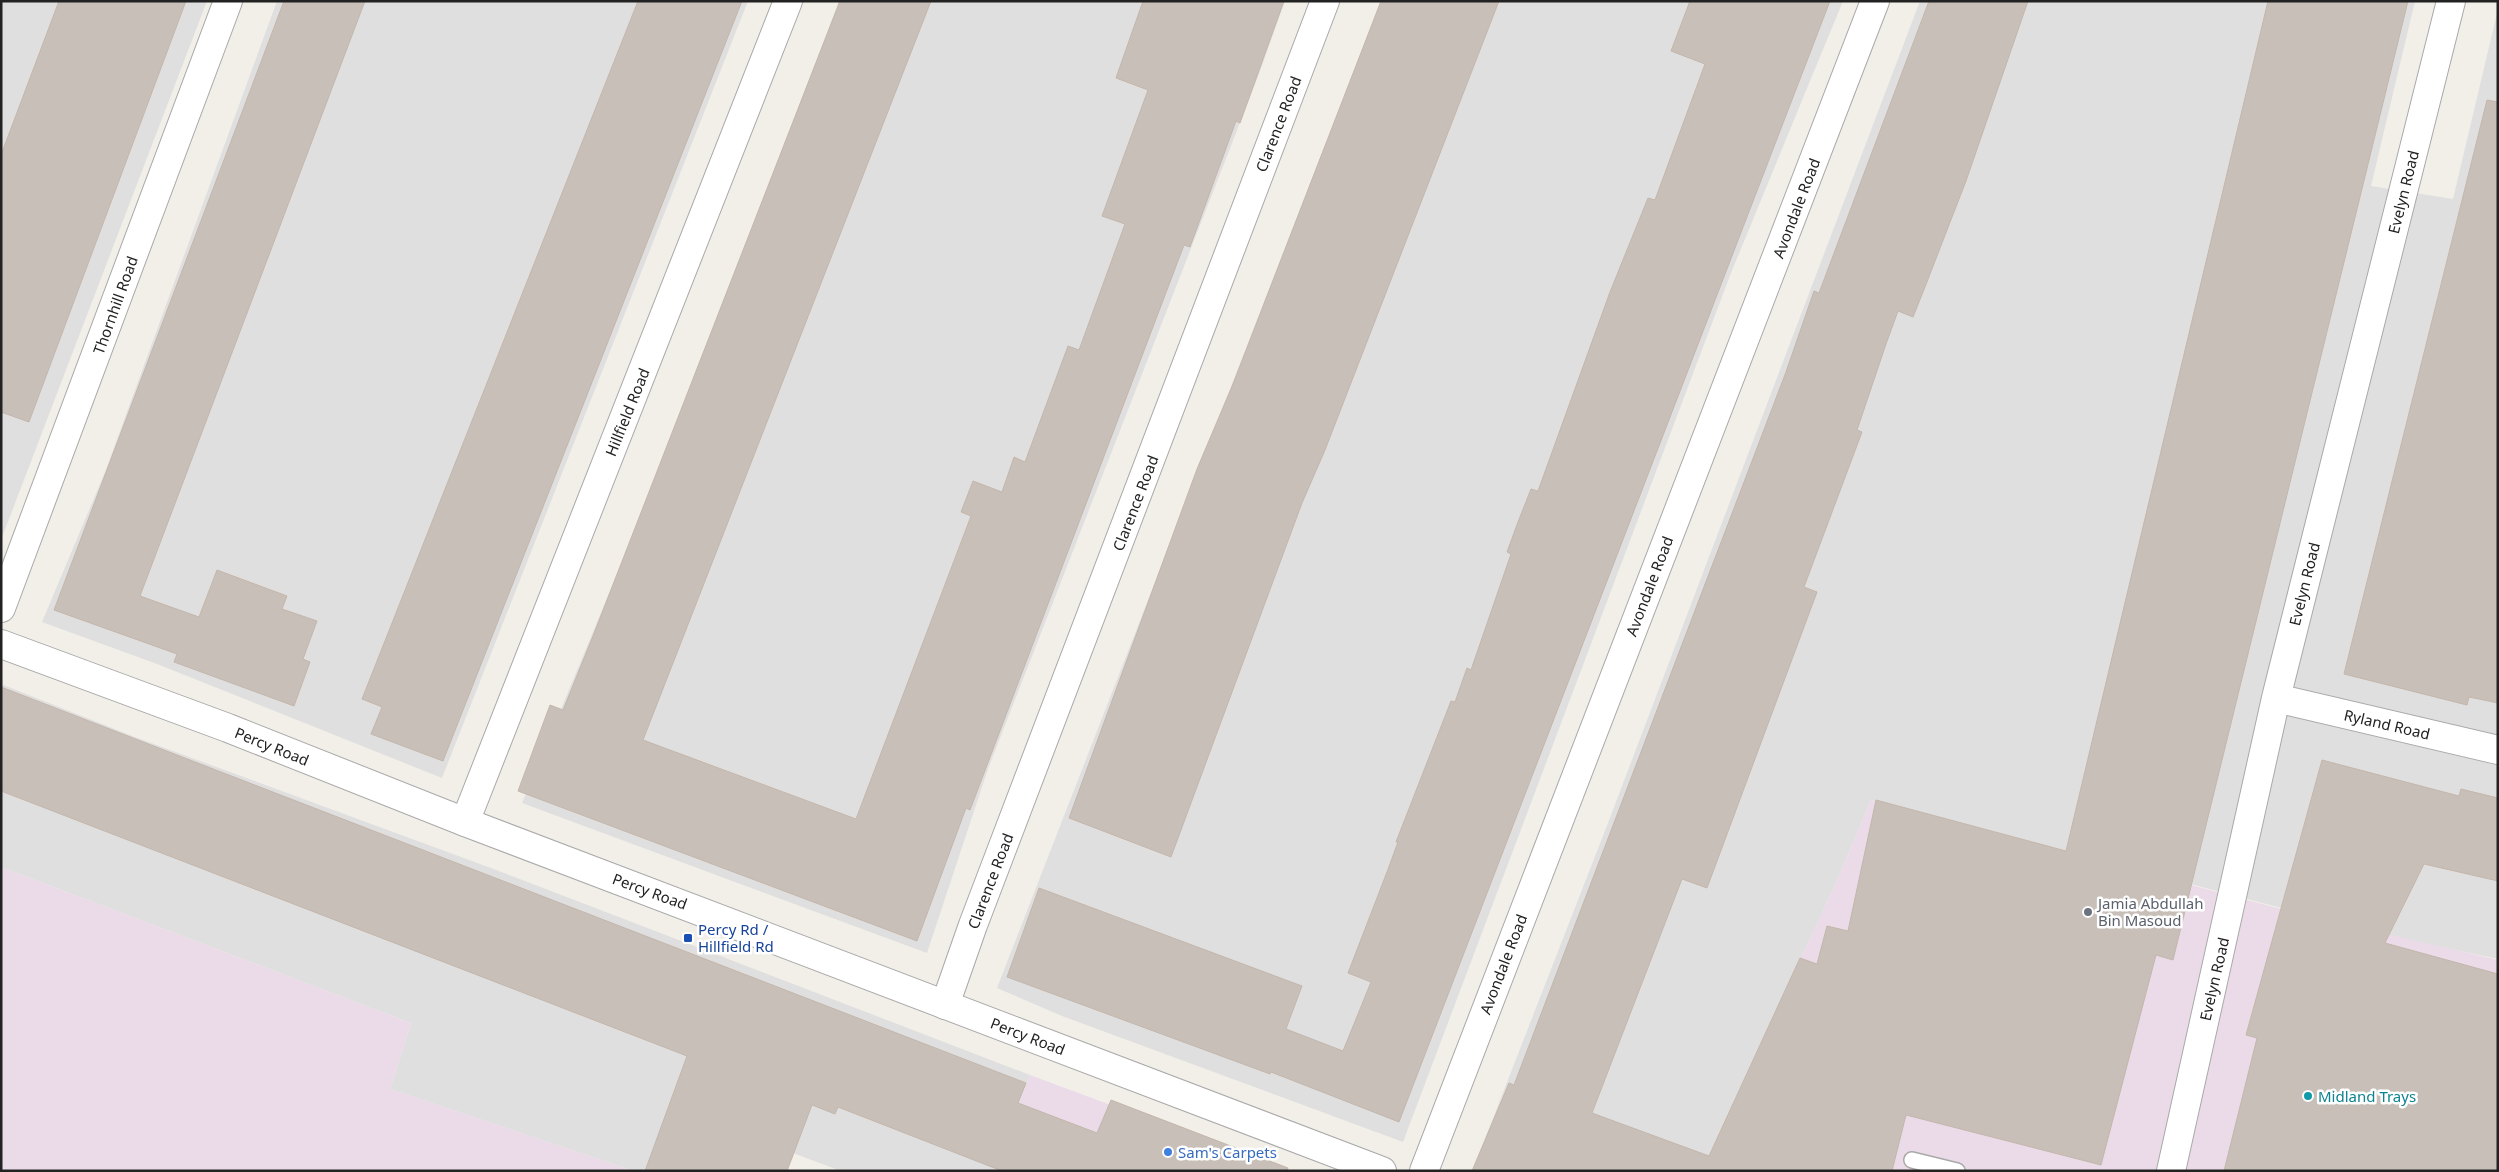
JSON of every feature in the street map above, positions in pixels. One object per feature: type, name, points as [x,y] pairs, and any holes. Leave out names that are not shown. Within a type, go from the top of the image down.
[{"type":"street","name":"Thornhill Road","points":[[1,608],[228,1]]},
{"type":"street","name":"Hillfield Road","points":[[465,822],[788,1]]},
{"type":"street","name":"Clarence Road","points":[[945,1005],[973,925],[1325,1]]},
{"type":"street","name":"Avondale Road","points":[[1424,1171],[1875,1]]},
{"type":"street","name":"Evelyn Road","points":[[2171,1171],[2276,698],[2451,1]]},
{"type":"street","name":"Percy Road","points":[[1,644],[228,728],[465,822],[1382,1171]]},
{"type":"street","name":"Ryland Road","points":[[2276,698],[2498,750]]},
{"type":"lane","points":[[1912,1160],[1957,1171]]},
{"type":"shaded area","points":[[1,1],[207,1],[1,540]]},
{"type":"shaded area","points":[[277,1],[748,1],[442,778],[157,664],[42,622],[105,472]]},
{"type":"shaded area","points":[[839,1],[1285,1],[1259,74],[988,769],[927,953],[522,803],[651,492]]},
{"type":"shaded area","points":[[1381,1],[1843,1],[1731,273],[1403,1142],[1062,1016],[997,988]]},
{"type":"shaded area","points":[[1920,1],[2415,1],[2371,186],[2453,199],[2498,9],[2498,959],[2388,936],[1871,800],[1836,883],[1733,1104],[1709,1171],[1474,1167],[1608,823]]},
{"type":"shaded area","points":[[1,684],[135,737],[499,871],[1030,1075],[992,1171],[841,1171],[669,1107],[645,1171],[634,1171],[390,1089],[411,1023],[1,867]]},
{"type":"shaded area","points":[[1871,800],[2281,909],[2498,960],[2498,1171],[1709,1171],[1733,1104],[1836,883]]},
{"type":"shaded area","points":[[1,867],[411,1023],[390,1089],[634,1171],[1,1171]]},
{"type":"shaded area","points":[[1030,1075],[1288,1171],[992,1171]]},
{"type":"building","points":[[59,1],[186,1],[29,422],[1,412],[1,155]]},
{"type":"building","points":[[284,1],[365,1],[140,596],[199,617],[217,570],[287,596],[282,609],[317,621],[303,659],[310,662],[294,706],[174,662],[177,654],[54,610]]},
{"type":"building","points":[[638,1],[742,1],[443,761],[371,734],[382,707],[362,699]]},
{"type":"building","points":[[840,1],[931,1],[643,740],[856,819],[971,516],[961,512],[973,481],[1002,492],[1014,457],[1025,462],[1068,346],[1079,350],[1125,224],[1102,216],[1148,90],[1116,78],[1143,1],[1284,1],[1240,123],[1236,121],[1190,247],[1184,245],[970,810],[966,808],[917,941],[518,791],[550,705],[563,710]]},
{"type":"building","points":[[1381,1],[1499,1],[1325,450],[1302,503],[1171,857],[1069,818],[1197,469],[1233,384]]},
{"type":"building","points":[[1690,1],[1830,1],[1399,1122],[1271,1072],[1270,1074],[1007,977],[1039,888],[1302,986],[1286,1029],[1343,1051],[1371,982],[1348,973],[1398,842],[1396,842],[1451,701],[1455,702],[1467,668],[1471,670],[1511,554],[1507,552],[1518,522],[1531,489],[1538,491],[1610,292],[1648,198],[1655,200],[1705,64],[1671,51]]},
{"type":"building","points":[[1929,1],[2028,1],[1966,181],[1913,317],[1898,311],[1886,344],[1857,430],[1862,432],[1804,587],[1817,592],[1707,888],[1682,879],[1592,1113],[1709,1156],[1800,958],[1817,964],[1827,926],[1848,931],[1876,800],[2066,851],[2268,1],[2408,1],[2173,960],[2156,955],[2101,1165],[1906,1115],[1892,1171],[1472,1171],[1509,1083],[1514,1085],[1786,372],[1814,291],[1819,293]]},
{"type":"building","points":[[2487,100],[2498,102],[2498,703],[2469,697],[2467,705],[2344,674]]},
{"type":"building","points":[[1,687],[1026,1083],[1018,1103],[1097,1133],[1111,1100],[1288,1168],[1287,1171],[1002,1171],[838,1107],[835,1114],[812,1105],[787,1171],[645,1171],[687,1056],[1,791]]},
{"type":"building","points":[[2322,760],[2459,796],[2461,789],[2498,798],[2498,881],[2424,864],[2385,943],[2498,974],[2498,1171],[2224,1171],[2257,1038],[2246,1035]]},
{"type":"place","name":"Jamia Abdullah Bin Masoud","points":[[2088,912]]},
{"type":"place","name":"Percy Rd / Hillfield Rd","points":[[688,938]]},
{"type":"place","name":"Midland Trays","points":[[2308,1096]]},
{"type":"place","name":"Sam's Carpets","points":[[1168,1152]]}]
